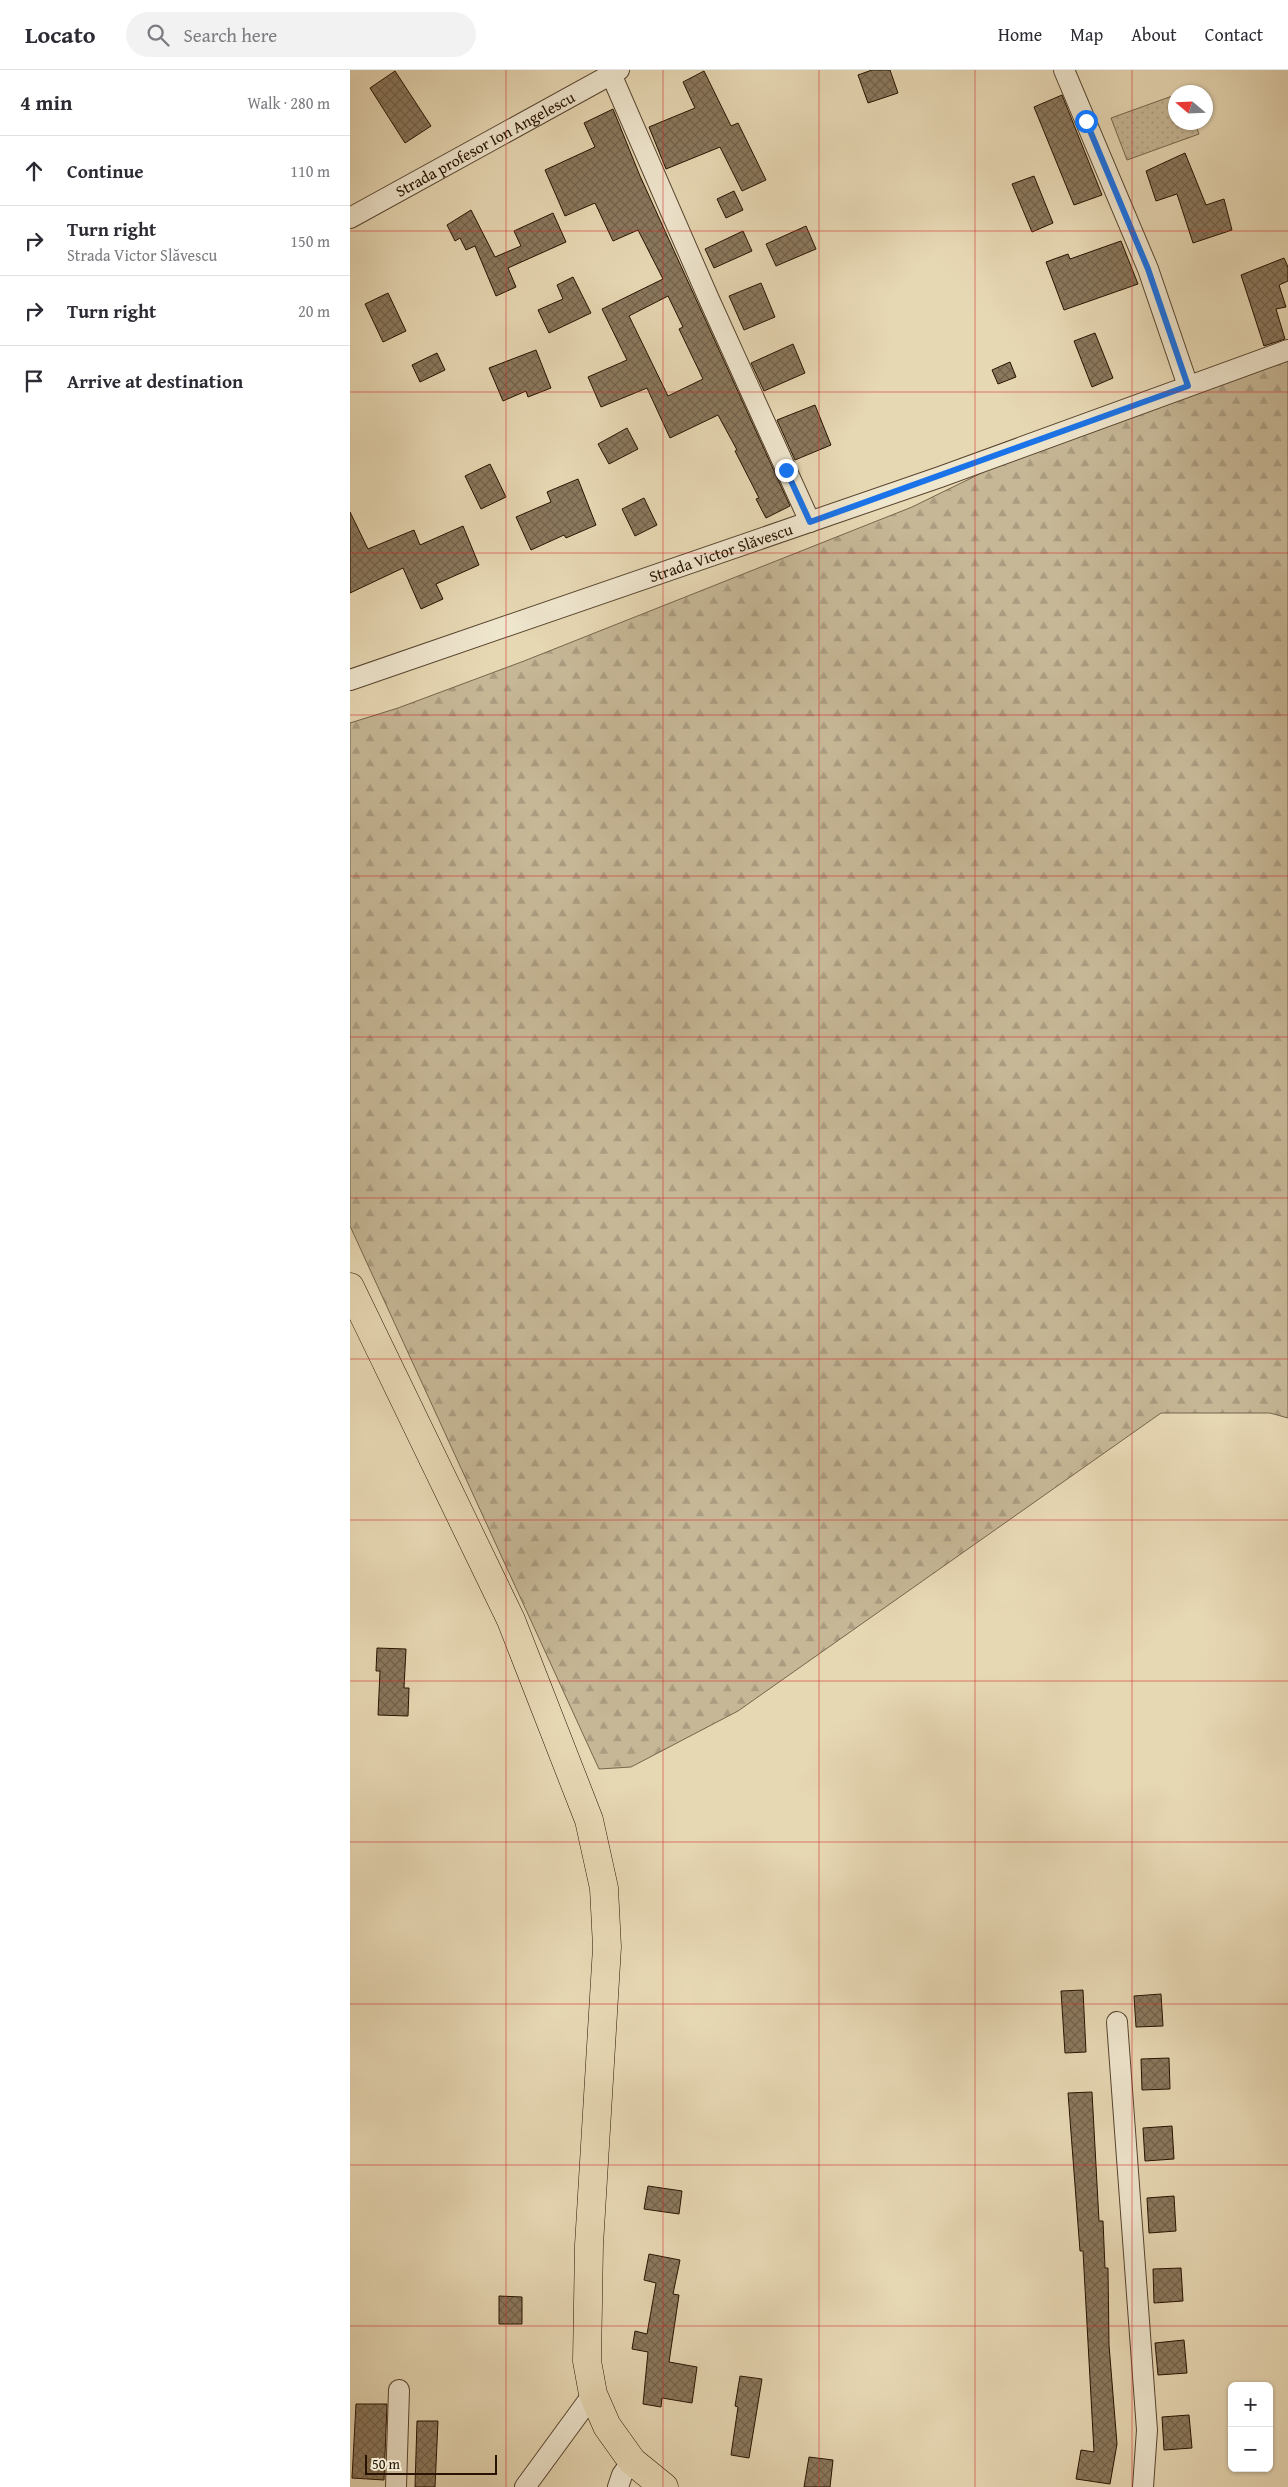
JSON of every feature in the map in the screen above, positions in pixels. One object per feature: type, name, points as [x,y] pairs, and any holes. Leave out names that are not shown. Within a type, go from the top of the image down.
[{"type":"main road","points":[[350,1291],[511,1620],[589,1820],[604,1888],[607,1947],[589,2245],[587,2361],[593,2394],[607,2426],[632,2461],[664,2487]]},
{"type":"street","points":[[1064,70],[1148,269],[1188,386]]},
{"type":"street","points":[[615,72],[708,297],[810,522]]},
{"type":"street","name":"Strada profesor Ion Angelescu","points":[[350,218],[615,72]]},
{"type":"street","name":"Strada Victor Slăvescu","points":[[350,680],[810,522],[1288,350]]},
{"type":"street","points":[[1116,2022],[1147,2430],[1142,2487]]},
{"type":"street","points":[[396,2487],[399,2390]]},
{"type":"street","points":[[525,2487],[593,2394]]},
{"type":"street","points":[[618,2487],[622,2475],[632,2461]]},
{"type":"green space","points":[[1168,98],[1168,130],[1198,130],[1199,134],[1127,160],[1111,118]]},
{"type":"green space","points":[[1288,361],[1288,1418],[1270,1413],[1161,1413],[738,1711],[631,1767],[599,1769],[350,1226],[350,723],[398,708],[524,661],[912,507],[1045,442],[1188,397]]},
{"type":"building","points":[[872,70],[890,70],[898,93],[868,103],[858,75]]},
{"type":"building","points":[[395,71],[431,126],[405,143],[370,88]]},
{"type":"building","points":[[704,71],[731,126],[738,123],[766,180],[742,191],[720,147],[666,169],[649,127],[695,108],[683,82]]},
{"type":"building","points":[[1062,95],[1102,195],[1074,205],[1034,107]]},
{"type":"building","points":[[613,109],[640,176],[790,506],[766,518],[756,499],[759,498],[735,451],[737,450],[718,415],[670,438],[647,388],[601,407],[588,377],[627,360],[602,309],[663,279],[638,230],[613,241],[595,203],[565,216],[545,170],[595,147],[584,123]],"holes":[[[668,296],[683,327],[679,329],[703,379],[668,396],[629,316]]]},
{"type":"building","points":[[1185,153],[1206,205],[1224,199],[1232,230],[1193,243],[1177,194],[1156,201],[1146,171]]},
{"type":"building","points":[[1034,176],[1053,223],[1032,232],[1012,184]]},
{"type":"building","points":[[734,191],[743,210],[726,218],[717,199]]},
{"type":"building","points":[[471,210],[495,257],[521,246],[514,231],[553,213],[566,242],[508,268],[516,287],[496,296],[475,246],[466,250],[460,238],[455,241],[447,225]]},
{"type":"building","points":[[806,226],[816,249],[776,266],[766,244]]},
{"type":"building","points":[[743,231],[752,251],[714,268],[705,249]]},
{"type":"building","points":[[1121,241],[1138,284],[1064,310],[1046,262],[1068,254],[1070,259]]},
{"type":"building","points":[[1284,258],[1288,267],[1288,281],[1279,285],[1286,307],[1276,309],[1285,339],[1264,346],[1241,275]]},
{"type":"building","points":[[573,277],[591,313],[549,333],[538,310],[563,299],[557,285]]},
{"type":"building","points":[[761,283],[775,317],[744,330],[729,296]]},
{"type":"building","points":[[388,293],[406,331],[383,342],[365,304]]},
{"type":"building","points":[[1095,333],[1113,378],[1092,387],[1074,341]]},
{"type":"building","points":[[793,344],[805,373],[764,391],[751,363]]},
{"type":"building","points":[[536,350],[551,388],[528,397],[526,391],[503,401],[489,368]]},
{"type":"building","points":[[437,353],[445,370],[420,382],[412,365]]},
{"type":"building","points":[[1010,362],[1016,377],[998,384],[992,370]]},
{"type":"building","points":[[815,405],[831,445],[795,460],[777,420]]},
{"type":"building","points":[[627,428],[638,449],[609,464],[598,444]]},
{"type":"building","points":[[490,464],[506,497],[481,509],[465,476]]},
{"type":"building","points":[[578,479],[596,525],[566,538],[564,535],[531,550],[516,517],[551,502],[547,492]]},
{"type":"building","points":[[644,498],[657,525],[635,536],[622,509]]},
{"type":"building","points":[[350,512],[368,549],[414,530],[420,545],[463,526],[479,565],[436,584],[443,599],[421,609],[403,568],[350,593]]},
{"type":"building","points":[[377,1648],[406,1649],[404,1688],[409,1688],[408,1716],[378,1715],[380,1671],[376,1671]]},
{"type":"building","points":[[1083,1990],[1086,2052],[1065,2053],[1061,1991]]},
{"type":"building","points":[[1161,1994],[1163,2026],[1136,2027],[1134,1996]]},
{"type":"building","points":[[1169,2058],[1170,2089],[1142,2090],[1141,2059]]},
{"type":"building","points":[[1092,2092],[1099,2221],[1103,2221],[1105,2268],[1108,2268],[1109,2345],[1117,2444],[1110,2484],[1076,2479],[1081,2450],[1094,2452],[1083,2251],[1080,2251],[1068,2093]]},
{"type":"building","points":[[1172,2126],[1174,2159],[1145,2161],[1143,2128]]},
{"type":"building","points":[[648,2186],[682,2191],[679,2214],[644,2209]]},
{"type":"building","points":[[1174,2196],[1176,2231],[1149,2233],[1147,2198]]},
{"type":"building","points":[[649,2254],[680,2260],[673,2294],[679,2295],[669,2362],[697,2367],[692,2403],[662,2398],[661,2407],[643,2404],[648,2352],[632,2349],[635,2331],[647,2334],[656,2283],[644,2280]]},
{"type":"building","points":[[1181,2268],[1183,2301],[1154,2303],[1153,2269]]},
{"type":"building","points":[[499,2296],[522,2297],[522,2324],[499,2324]]},
{"type":"building","points":[[1184,2340],[1187,2373],[1158,2375],[1155,2343]]},
{"type":"building","points":[[740,2376],[762,2379],[749,2458],[731,2455],[738,2407],[735,2406]]},
{"type":"building","points":[[356,2404],[387,2404],[384,2480],[352,2478]]},
{"type":"building","points":[[1189,2415],[1192,2448],[1164,2450],[1162,2417]]},
{"type":"building","points":[[417,2421],[438,2421],[435,2487],[415,2487]]},
{"type":"building","points":[[809,2457],[833,2460],[830,2487],[804,2487]]},
{"type":"route","points":[[786,470],[810,522],[940,477],[1188,386],[1148,269],[1086,121]]}]
